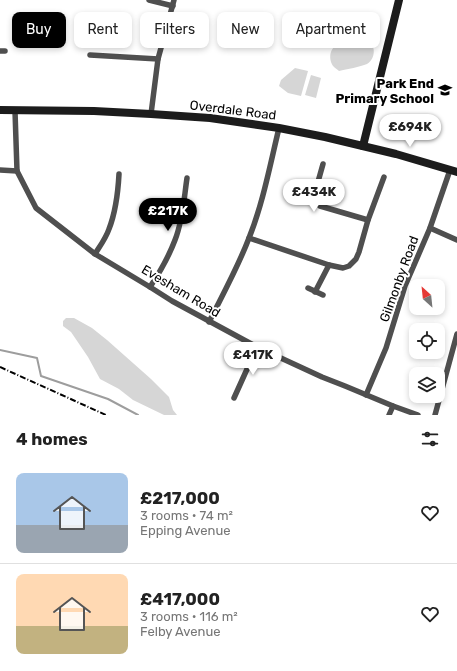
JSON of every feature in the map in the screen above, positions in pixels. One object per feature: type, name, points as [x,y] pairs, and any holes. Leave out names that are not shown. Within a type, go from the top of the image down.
[{"type":"street","points":[[149,0],[174,3],[158,59],[151,114]]},
{"type":"street","points":[[363,146],[399,0]]},
{"type":"street","points":[[90,55],[158,59]]},
{"type":"street","name":"Overdale Road","points":[[0,110],[94,111],[210,118],[279,128],[326,137],[453,171]]},
{"type":"street","name":"Evesham Road","points":[[15,111],[17,171],[36,208],[95,254],[172,301],[257,347],[322,377],[418,415]]},
{"type":"street","points":[[209,322],[234,273],[249,238],[263,193],[279,128]]},
{"type":"street","points":[[323,164],[314,196],[316,202],[320,206],[368,220]]},
{"type":"street","points":[[0,170],[17,171]]},
{"type":"street","name":"Gilmonby Road","points":[[366,395],[386,348],[406,286],[453,171]]},
{"type":"street","points":[[95,254],[109,230],[115,212],[118,195],[119,174]]},
{"type":"street","points":[[150,287],[166,261],[176,239],[182,216],[187,178]]},
{"type":"street","points":[[249,238],[329,265],[343,268],[349,266],[356,259],[359,252],[368,220],[384,178]]},
{"type":"street","points":[[430,228],[457,240]]},
{"type":"street","points":[[316,292],[329,265]]},
{"type":"street","points":[[308,288],[324,296]]},
{"type":"street","points":[[435,415],[457,334]]},
{"type":"street","points":[[234,398],[257,347]]},
{"type":"street","points":[[389,415],[393,406]]},
{"type":"shaded area","points":[[373,48],[374,53],[369,63],[339,71],[332,64],[330,56],[332,49]]},
{"type":"shaded area","points":[[295,68],[308,71],[301,96],[288,93],[279,86],[281,80]]},
{"type":"shaded area","points":[[311,75],[321,78],[316,98],[305,95]]},
{"type":"shaded area","points":[[66,318],[74,318],[92,328],[107,340],[169,397],[173,410],[177,415],[164,415],[133,400],[119,389],[100,379],[88,357],[71,332],[63,326],[63,321]]},
{"type":"waterway","points":[[0,350],[37,358],[41,376],[108,399],[138,415]]},
{"type":"railway","points":[[0,367],[106,415]]},
{"type":"place","name":"Park End Primary School","points":[[445,90]]}]
